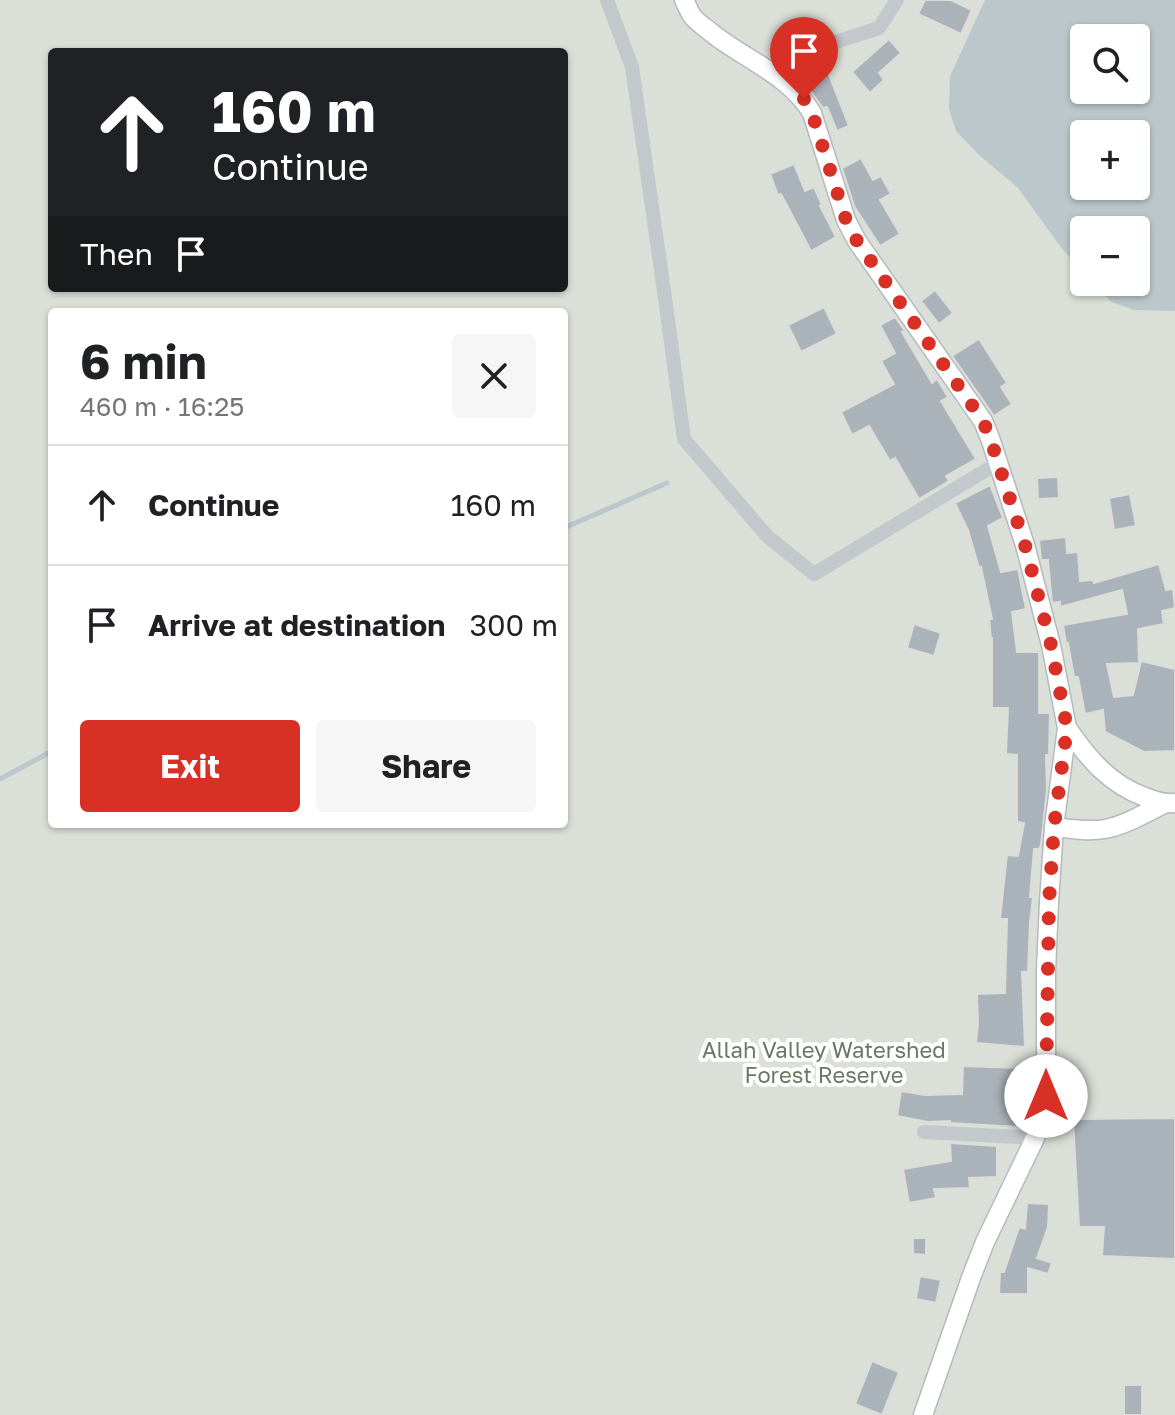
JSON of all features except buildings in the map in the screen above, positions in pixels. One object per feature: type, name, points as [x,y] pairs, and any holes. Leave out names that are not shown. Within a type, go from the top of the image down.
[{"type":"main road","points":[[684,0],[693,17],[721,41],[769,70],[804,99],[812,113],[846,220],[857,241],[977,412],[990,438],[1025,545],[1051,645],[1067,728],[1054,827],[1047,957],[1044,1111],[1035,1138],[985,1242],[923,1415]]},
{"type":"main road","points":[[1067,728],[1081,749],[1108,778],[1125,789],[1170,804]]},
{"type":"main road","points":[[1054,827],[1106,829],[1170,804]]},
{"type":"street","points":[[607,0],[632,67],[684,439],[767,536],[814,574],[998,463]]},
{"type":"street","points":[[769,70],[795,55],[879,28],[897,0]]},
{"type":"street","points":[[924,1132],[1035,1138]]},
{"type":"green space","name":"Allah Valley Watershed Forest Reserve","points":[[0,0],[1175,0],[1175,1415],[0,1415]]},
{"type":"shaded area","points":[[985,0],[1175,0],[1175,311],[1134,310],[1112,302],[1105,296],[1150,296],[1150,216],[1070,216],[1070,258],[1018,188],[956,131],[949,109],[950,76]]},
{"type":"waterway","points":[[568,526],[667,483]]},
{"type":"waterway","points":[[0,779],[48,753]]},
{"type":"route","points":[[804,99],[812,113],[846,220],[857,241],[983,421],[1025,545],[1051,645],[1067,728],[1054,827],[1049,902],[1046,1096]]}]
